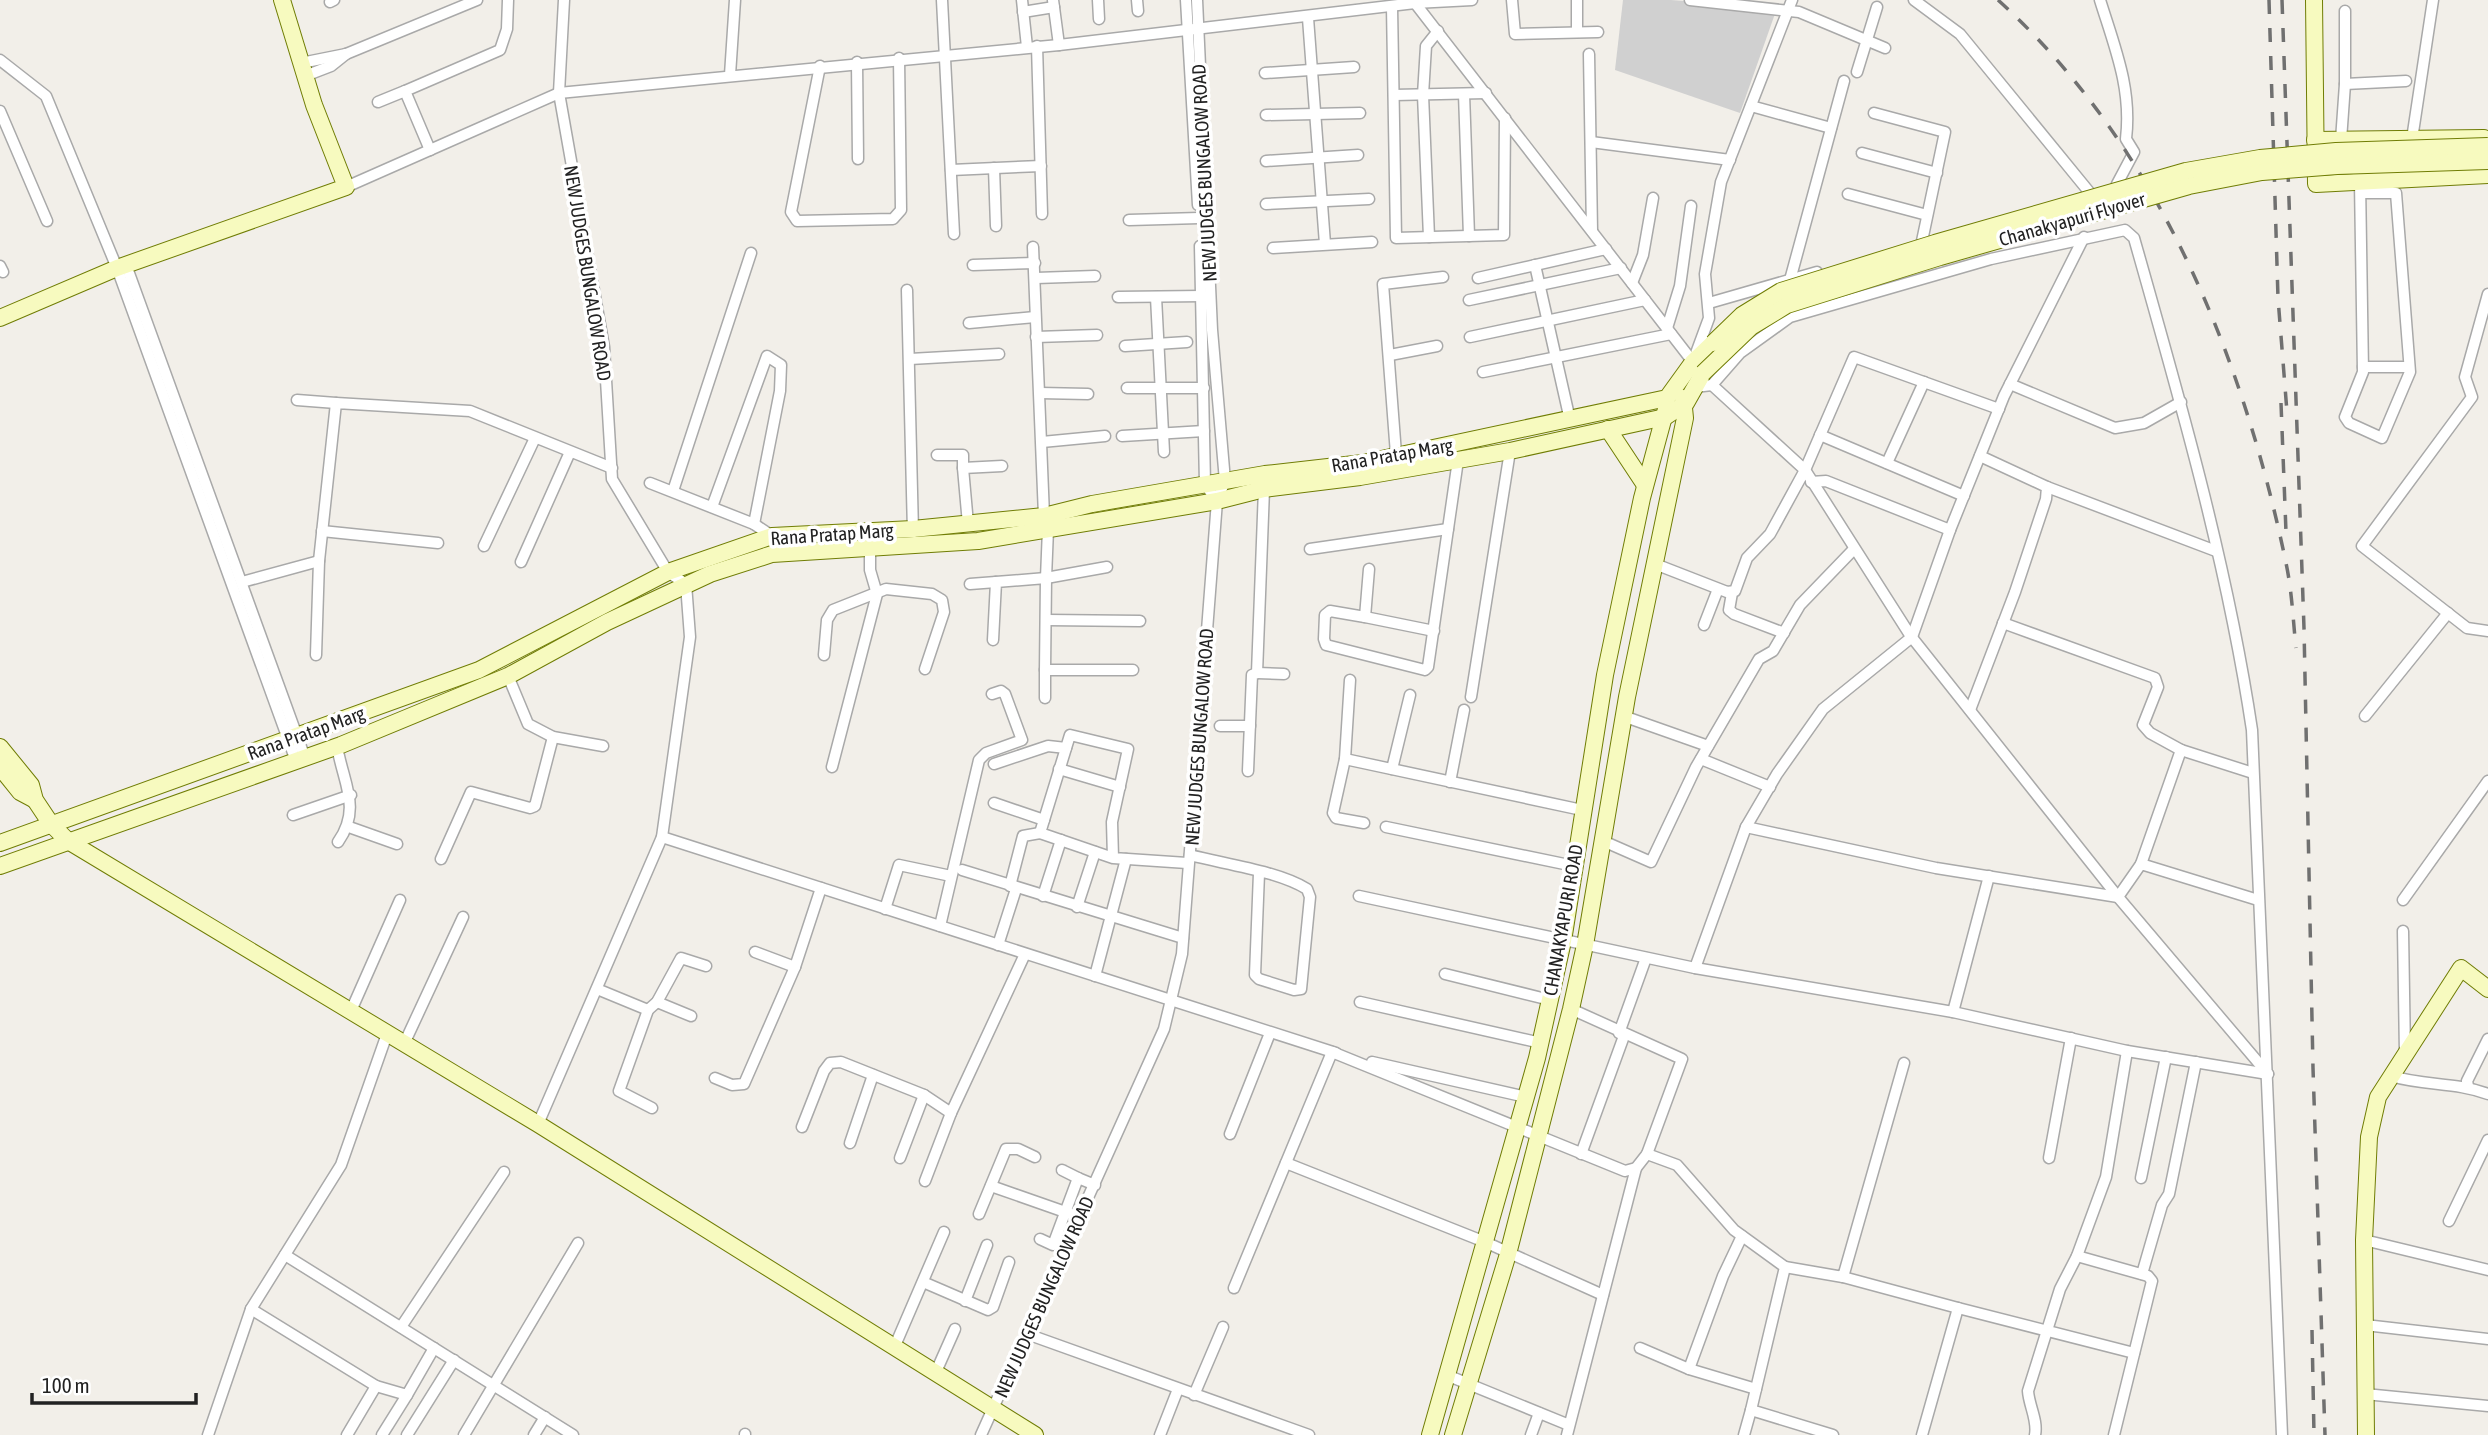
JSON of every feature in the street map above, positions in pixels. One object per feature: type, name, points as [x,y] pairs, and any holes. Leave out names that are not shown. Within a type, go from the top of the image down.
[{"type":"main road","points":[[0,318],[121,266],[346,187],[303,69],[282,0]]},
{"type":"main road","points":[[2314,0],[2316,184],[2360,187],[2488,175]]},
{"type":"main road","points":[[2315,140],[2488,138]]},
{"type":"main road","name":"Chanakyapuri Flyover","points":[[1701,377],[1713,342],[1742,315],[1781,291],[1935,243],[2186,171],[2260,158],[2385,148],[2488,146]]},
{"type":"main road","name":"Chanakyapuri Flyover","points":[[1701,377],[1751,327],[1787,304],[2115,205],[2189,186],[2262,172],[2385,162],[2488,161]]},
{"type":"main road","points":[[1667,398],[1676,385],[1701,377]]},
{"type":"main road","name":"Rana Pratap Marg","points":[[0,843],[479,670],[668,572],[772,536],[1046,522],[1217,501],[1264,489],[1360,477],[1510,452],[1665,416],[1686,403],[1701,377]]},
{"type":"main road","points":[[1453,1435],[1508,1254],[1585,945],[1623,716],[1686,403],[1676,385]]},
{"type":"main road","name":"Rana Pratap Marg","points":[[0,866],[337,746],[508,676],[607,622],[686,584],[772,554],[978,541],[1205,484],[1363,463],[1667,398]]},
{"type":"main road","name":"CHANAKYAPURI ROAD","points":[[1430,1435],[1449,1376],[1541,1043],[1563,941],[1591,757],[1645,485],[1665,416],[1667,398]]},
{"type":"main road","points":[[1608,429],[1645,485]]},
{"type":"main road","points":[[0,747],[31,785],[35,800],[51,824],[68,841],[538,1124],[1035,1435]]},
{"type":"main road","points":[[1591,757],[1616,761]]},
{"type":"main road","points":[[0,767],[20,792],[35,800]]},
{"type":"main road","points":[[2366,1435],[2364,1241],[2369,1137],[2378,1097],[2461,968],[2488,989]]},
{"type":"street","points":[[303,69],[331,66],[346,54],[477,0]]},
{"type":"street","points":[[378,102],[500,50],[507,29],[508,0]]},
{"type":"street","name":"NEW JUDGES BUNGALOW ROAD","points":[[564,0],[559,93],[604,347],[612,479],[668,572],[686,584]]},
{"type":"street","points":[[730,75],[735,0]]},
{"type":"street","points":[[942,0],[947,54],[954,234]]},
{"type":"street","points":[[1097,0],[1099,19]]},
{"type":"street","points":[[1186,0],[1199,218],[1205,484],[1217,501]]},
{"type":"street","name":"NEW JUDGES BUNGALOW ROAD","points":[[981,1435],[1164,1029],[1183,938],[1217,501],[1225,481],[1212,330],[1197,0]]},
{"type":"street","points":[[346,187],[559,93],[1198,30],[1415,3],[1472,0]]},
{"type":"street","points":[[1512,0],[1515,34],[1598,32]]},
{"type":"street","points":[[1577,0],[1577,31]]},
{"type":"street","points":[[1690,0],[1790,5],[1885,48]]},
{"type":"street","points":[[1914,0],[1960,34],[2090,192]]},
{"type":"street","points":[[2100,0],[2125,83],[2130,118],[2126,139],[2134,152],[2117,184],[2125,230],[2134,238],[2181,402],[2241,657],[2252,730],[2282,1435]]},
{"type":"street","points":[[2412,139],[2433,0]]},
{"type":"street","points":[[1415,3],[1621,268],[1701,377],[1805,470],[1912,637],[2118,897],[2268,1074]]},
{"type":"street","points":[[1042,215],[1032,47],[1022,6],[1053,4],[1059,44]]},
{"type":"street","points":[[1701,377],[1709,318],[1705,274],[1721,182],[1790,5]]},
{"type":"street","points":[[1392,7],[1396,237],[1504,235],[1505,118]]},
{"type":"street","points":[[1857,72],[1877,7]]},
{"type":"street","points":[[2341,140],[2345,10]]},
{"type":"street","points":[[1308,18],[1325,244]]},
{"type":"street","points":[[1429,237],[1423,95],[1426,46],[1438,31]]},
{"type":"street","points":[[1589,54],[1592,231]]},
{"type":"street","points":[[820,66],[791,212],[793,218],[797,221],[893,219],[901,210],[899,58]]},
{"type":"street","points":[[0,60],[46,96],[121,266],[301,760]]},
{"type":"street","points":[[857,62],[858,159]]},
{"type":"street","points":[[1265,73],[1354,67]]},
{"type":"street","points":[[1790,280],[1844,81]]},
{"type":"street","points":[[2344,84],[2406,81]]},
{"type":"street","points":[[405,91],[430,150]]},
{"type":"street","points":[[1394,95],[1486,93]]},
{"type":"street","points":[[1464,94],[1469,236]]},
{"type":"street","points":[[1751,106],[1832,128]]},
{"type":"street","points":[[0,111],[47,221]]},
{"type":"street","points":[[1266,115],[1360,113]]},
{"type":"street","points":[[1874,113],[1945,132],[1922,241]]},
{"type":"street","points":[[1591,142],[1730,160]]},
{"type":"street","points":[[1862,153],[1937,173]]},
{"type":"street","points":[[1266,161],[1358,155]]},
{"type":"street","points":[[951,170],[1041,166]]},
{"type":"street","points":[[994,168],[996,226]]},
{"type":"street","points":[[1709,303],[2117,184]]},
{"type":"street","points":[[2360,187],[2396,193],[2409,367],[2382,438],[2346,421],[2363,367],[2360,187]]},
{"type":"street","points":[[1848,194],[1927,215]]},
{"type":"street","points":[[1632,283],[1643,255],[1653,198]]},
{"type":"street","points":[[1266,204],[1368,199]]},
{"type":"street","points":[[1669,331],[1680,286],[1691,206]]},
{"type":"street","points":[[1129,219],[1199,218]]},
{"type":"street","points":[[1701,377],[1790,317],[1991,259],[2125,230]]},
{"type":"street","points":[[1695,968],[1746,827],[1770,786],[1823,709],[1912,637],[1950,530],[1999,409],[2084,237]]},
{"type":"street","points":[[1273,248],[1372,242]]},
{"type":"street","points":[[1033,247],[1046,522],[1045,698]]},
{"type":"street","points":[[1478,278],[1606,249]]},
{"type":"street","points":[[673,491],[751,253]]},
{"type":"street","points":[[973,265],[1035,262]]},
{"type":"street","points":[[1535,265],[1570,420]]},
{"type":"street","points":[[1469,300],[1621,268]]},
{"type":"street","points":[[1036,278],[1095,276]]},
{"type":"street","points":[[1396,454],[1390,355],[1382,284],[1443,277]]},
{"type":"street","points":[[907,290],[914,546]]},
{"type":"street","points":[[2488,294],[2465,377],[2472,397],[2362,546],[2467,628],[2483,630],[2488,641]]},
{"type":"street","points":[[1118,298],[1202,296]]},
{"type":"street","points":[[1156,297],[1164,452]]},
{"type":"street","points":[[1470,337],[1645,300]]},
{"type":"street","points":[[969,323],[1035,317]]},
{"type":"street","points":[[1483,372],[1557,358],[1669,331]]},
{"type":"street","points":[[1036,337],[1097,335]]},
{"type":"street","points":[[1125,345],[1187,342]]},
{"type":"street","points":[[1390,355],[1437,346]]},
{"type":"street","points":[[910,359],[999,354]]},
{"type":"street","points":[[712,507],[767,356],[781,365],[780,391],[754,524]]},
{"type":"street","points":[[1784,633],[1734,614],[1729,610],[1732,593],[1747,558],[1770,534],[1805,470],[1854,357],[1999,409]]},
{"type":"street","points":[[2363,367],[2409,367]]},
{"type":"street","points":[[1886,463],[1924,382]]},
{"type":"street","points":[[2010,384],[2115,428],[2144,423],[2181,402]]},
{"type":"street","points":[[1127,388],[1204,388]]},
{"type":"street","points":[[1040,393],[1088,394]]},
{"type":"street","points":[[297,400],[470,411],[612,468]]},
{"type":"street","points":[[316,655],[319,561],[336,403]]},
{"type":"street","points":[[1122,436],[1204,431]]},
{"type":"street","points":[[1820,435],[1964,496]]},
{"type":"street","points":[[1042,442],[1105,436]]},
{"type":"street","points":[[484,546],[535,438]]},
{"type":"street","points":[[521,562],[570,452]]},
{"type":"street","points":[[1471,697],[1510,452]]},
{"type":"street","points":[[937,455],[964,455],[968,524]]},
{"type":"street","points":[[1980,456],[2047,487],[2216,551]]},
{"type":"street","points":[[1434,631],[1330,611],[1325,615],[1324,639],[1326,645],[1421,671],[1428,667],[1434,631],[1458,460]]},
{"type":"street","points":[[963,468],[1002,466]]},
{"type":"street","points":[[1811,482],[1826,481],[1950,530]]},
{"type":"street","points":[[650,483],[754,524],[772,536]]},
{"type":"street","points":[[1970,710],[2039,522],[2047,487]]},
{"type":"street","points":[[1257,673],[1264,489]]},
{"type":"street","points":[[1310,549],[1448,529]]},
{"type":"street","points":[[322,531],[438,543]]},
{"type":"street","points":[[219,532],[242,582],[293,738]]},
{"type":"street","points":[[832,767],[877,594],[870,570],[870,547]]},
{"type":"street","points":[[1602,841],[1651,862],[1701,759],[1759,659],[1773,651],[1800,605],[1854,549]]},
{"type":"street","points":[[242,582],[319,561]]},
{"type":"street","points":[[1655,564],[1732,593]]},
{"type":"street","points":[[970,584],[1046,578],[1107,567]]},
{"type":"street","points":[[1365,617],[1369,569]]},
{"type":"street","points":[[993,640],[996,582]]},
{"type":"street","points":[[538,1124],[662,837],[690,637],[686,584]]},
{"type":"street","points":[[824,655],[830,612],[886,589],[932,594],[942,600],[944,612],[925,669]]},
{"type":"street","points":[[1704,625],[1718,589]]},
{"type":"street","points":[[2365,716],[2448,613]]},
{"type":"street","points":[[1047,620],[1140,621]]},
{"type":"street","points":[[2003,623],[2155,678],[2158,687],[2144,725],[2150,733],[2181,750],[2253,773]]},
{"type":"street","points":[[1045,670],[1133,670]]},
{"type":"street","points":[[1248,771],[1252,675],[1284,674]]},
{"type":"street","points":[[508,676],[528,724],[553,737],[603,746]]},
{"type":"street","points":[[1350,680],[1345,759],[1332,813],[1336,818],[1364,824]]},
{"type":"street","points":[[940,926],[979,760],[986,754],[1022,740],[1005,694],[1001,691],[992,694]]},
{"type":"street","points":[[1392,769],[1410,695]]},
{"type":"street","points":[[1450,782],[1464,710]]},
{"type":"street","points":[[1623,716],[1708,746]]},
{"type":"street","points":[[1220,726],[1250,726]]},
{"type":"street","points":[[1040,833],[1070,735],[1128,749],[1112,822],[1113,858]]},
{"type":"street","points":[[441,859],[471,792],[530,808],[535,806],[553,737]]},
{"type":"street","points":[[337,746],[342,775],[351,795],[349,827],[338,842]]},
{"type":"street","points":[[994,764],[1048,746],[1066,748]]},
{"type":"street","points":[[2118,897],[2141,864],[2181,750]]},
{"type":"street","points":[[1345,759],[1581,810]]},
{"type":"street","points":[[1701,759],[1770,786]]},
{"type":"street","points":[[1059,769],[1120,787]]},
{"type":"street","points":[[2403,900],[2488,781]]},
{"type":"street","points":[[293,815],[351,795]]},
{"type":"street","points":[[994,803],[1044,820]]},
{"type":"street","points":[[349,827],[397,844]]},
{"type":"street","points":[[1386,827],[1574,866]]},
{"type":"street","points":[[1746,827],[1989,876],[2118,897]]},
{"type":"street","points":[[998,945],[1023,836],[1040,833],[1113,858],[1188,859],[1259,873],[1298,883],[1307,889],[1310,897],[1301,989],[1294,990],[1259,979],[1255,975],[1259,873]]},
{"type":"street","points":[[662,837],[1332,1052],[1419,1075],[1526,1097]]},
{"type":"street","points":[[1043,897],[1061,841]]},
{"type":"street","points":[[1077,906],[1095,852]]},
{"type":"street","points":[[1094,976],[1126,859]]},
{"type":"street","points":[[2141,864],[2258,900]]},
{"type":"street","points":[[885,909],[899,865],[951,876]]},
{"type":"street","points":[[962,870],[1013,888],[1183,938]]},
{"type":"street","points":[[1952,1012],[1989,876]]},
{"type":"street","points":[[715,1078],[732,1085],[744,1084],[795,967],[821,888]]},
{"type":"street","points":[[1359,895],[1695,968],[1952,1012],[2127,1051],[2268,1074]]},
{"type":"street","points":[[350,1013],[400,900]]},
{"type":"street","points":[[404,1044],[463,917]]},
{"type":"street","points":[[2403,930],[2405,1054]]},
{"type":"street","points":[[755,952],[795,967]]},
{"type":"street","points":[[925,1181],[951,1113],[1025,954]]},
{"type":"street","points":[[652,1108],[619,1091],[648,1010],[657,1002],[681,958],[706,966]]},
{"type":"street","points":[[1581,1154],[1646,958]]},
{"type":"street","points":[[1446,974],[1550,1000]]},
{"type":"street","points":[[597,989],[648,1010]]},
{"type":"street","points":[[657,1002],[691,1016]]},
{"type":"street","points":[[1360,1003],[1541,1043]]},
{"type":"street","points":[[1449,1376],[1539,1413],[1568,1430],[1636,1168],[1647,1154],[1682,1059],[1621,1035],[1571,1009]]},
{"type":"street","points":[[1230,1134],[1270,1033]]},
{"type":"street","points":[[208,1435],[251,1310],[341,1165],[387,1034]]},
{"type":"street","points":[[2049,1158],[2071,1038]]},
{"type":"street","points":[[2468,1086],[2467,1081],[2488,1040]]},
{"type":"street","points":[[2035,1435],[2037,1426],[2029,1407],[2028,1391],[2060,1289],[2077,1256],[2106,1177],[2127,1051]]},
{"type":"street","points":[[1332,1052],[1625,1171],[1636,1168]]},
{"type":"street","points":[[1234,1288],[1332,1052]]},
{"type":"street","points":[[2141,1178],[2166,1057]]},
{"type":"street","points":[[802,1127],[824,1070],[830,1063],[841,1062],[924,1095],[951,1113]]},
{"type":"street","points":[[2142,1274],[2161,1205],[2169,1194],[2196,1062]]},
{"type":"street","points":[[1843,1278],[1904,1063]]},
{"type":"street","points":[[850,1143],[873,1075]]},
{"type":"street","points":[[2391,1076],[2421,1085],[2468,1086],[2488,1094]]},
{"type":"street","points":[[901,1158],[924,1095]]},
{"type":"street","points":[[2449,1221],[2488,1140]]},
{"type":"street","points":[[979,1214],[1006,1149],[1011,1147],[1035,1157]]},
{"type":"street","points":[[1647,1154],[1677,1165],[1742,1236],[1785,1266],[1843,1278],[2134,1353]]},
{"type":"street","points":[[1286,1163],[1485,1242],[1603,1294]]},
{"type":"street","points":[[1062,1170],[1095,1185]]},
{"type":"street","points":[[401,1327],[504,1172]]},
{"type":"street","points":[[1053,1245],[1078,1178]]},
{"type":"street","points":[[991,1186],[1080,1218]]},
{"type":"street","points":[[894,1348],[944,1232]]},
{"type":"street","points":[[1689,1369],[1723,1276],[1742,1236]]},
{"type":"street","points":[[1040,1239],[1065,1250]]},
{"type":"street","points":[[2364,1241],[2488,1270]]},
{"type":"street","points":[[464,1435],[578,1243]]},
{"type":"street","points":[[965,1301],[987,1245]]},
{"type":"street","points":[[285,1255],[571,1434]]},
{"type":"street","points":[[2077,1256],[2148,1276],[2152,1287],[2114,1435]]},
{"type":"street","points":[[923,1282],[983,1309],[993,1307],[1009,1262]]},
{"type":"street","points":[[1744,1435],[1785,1266]]},
{"type":"street","points":[[1922,1435],[1958,1308]]},
{"type":"street","points":[[251,1310],[376,1386],[407,1395]]},
{"type":"street","points":[[2364,1325],[2488,1339]]},
{"type":"street","points":[[1194,1395],[1223,1327]]},
{"type":"street","points":[[936,1374],[955,1329]]},
{"type":"street","points":[[1027,1334],[1309,1435]]},
{"type":"street","points":[[382,1435],[434,1348]]},
{"type":"street","points":[[1640,1348],[1689,1369],[1756,1389]]},
{"type":"street","points":[[407,1435],[454,1360]]},
{"type":"street","points":[[347,1435],[376,1386]]},
{"type":"street","points":[[1160,1435],[1178,1389]]},
{"type":"street","points":[[2365,1394],[2488,1406]]},
{"type":"street","points":[[1751,1410],[1833,1435]]},
{"type":"street","points":[[1531,1435],[1539,1413]]},
{"type":"street","points":[[534,1435],[545,1417]]},
{"type":"shaded area","points":[[1623,0],[1671,0],[1777,8],[1740,113],[1615,70]]},
{"type":"railway","points":[[1998,0],[2055,57],[2104,120],[2148,187],[2186,258],[2218,332],[2268,485],[2288,574],[2296,648]]},
{"type":"railway","points":[[2269,0],[2278,298],[2287,412]]},
{"type":"railway","points":[[2282,0],[2304,628],[2313,1068],[2325,1435]]},
{"type":"railway","points":[[2281,403],[2286,532]]},
{"type":"railway","points":[[2312,1330],[2314,1435]]}]
